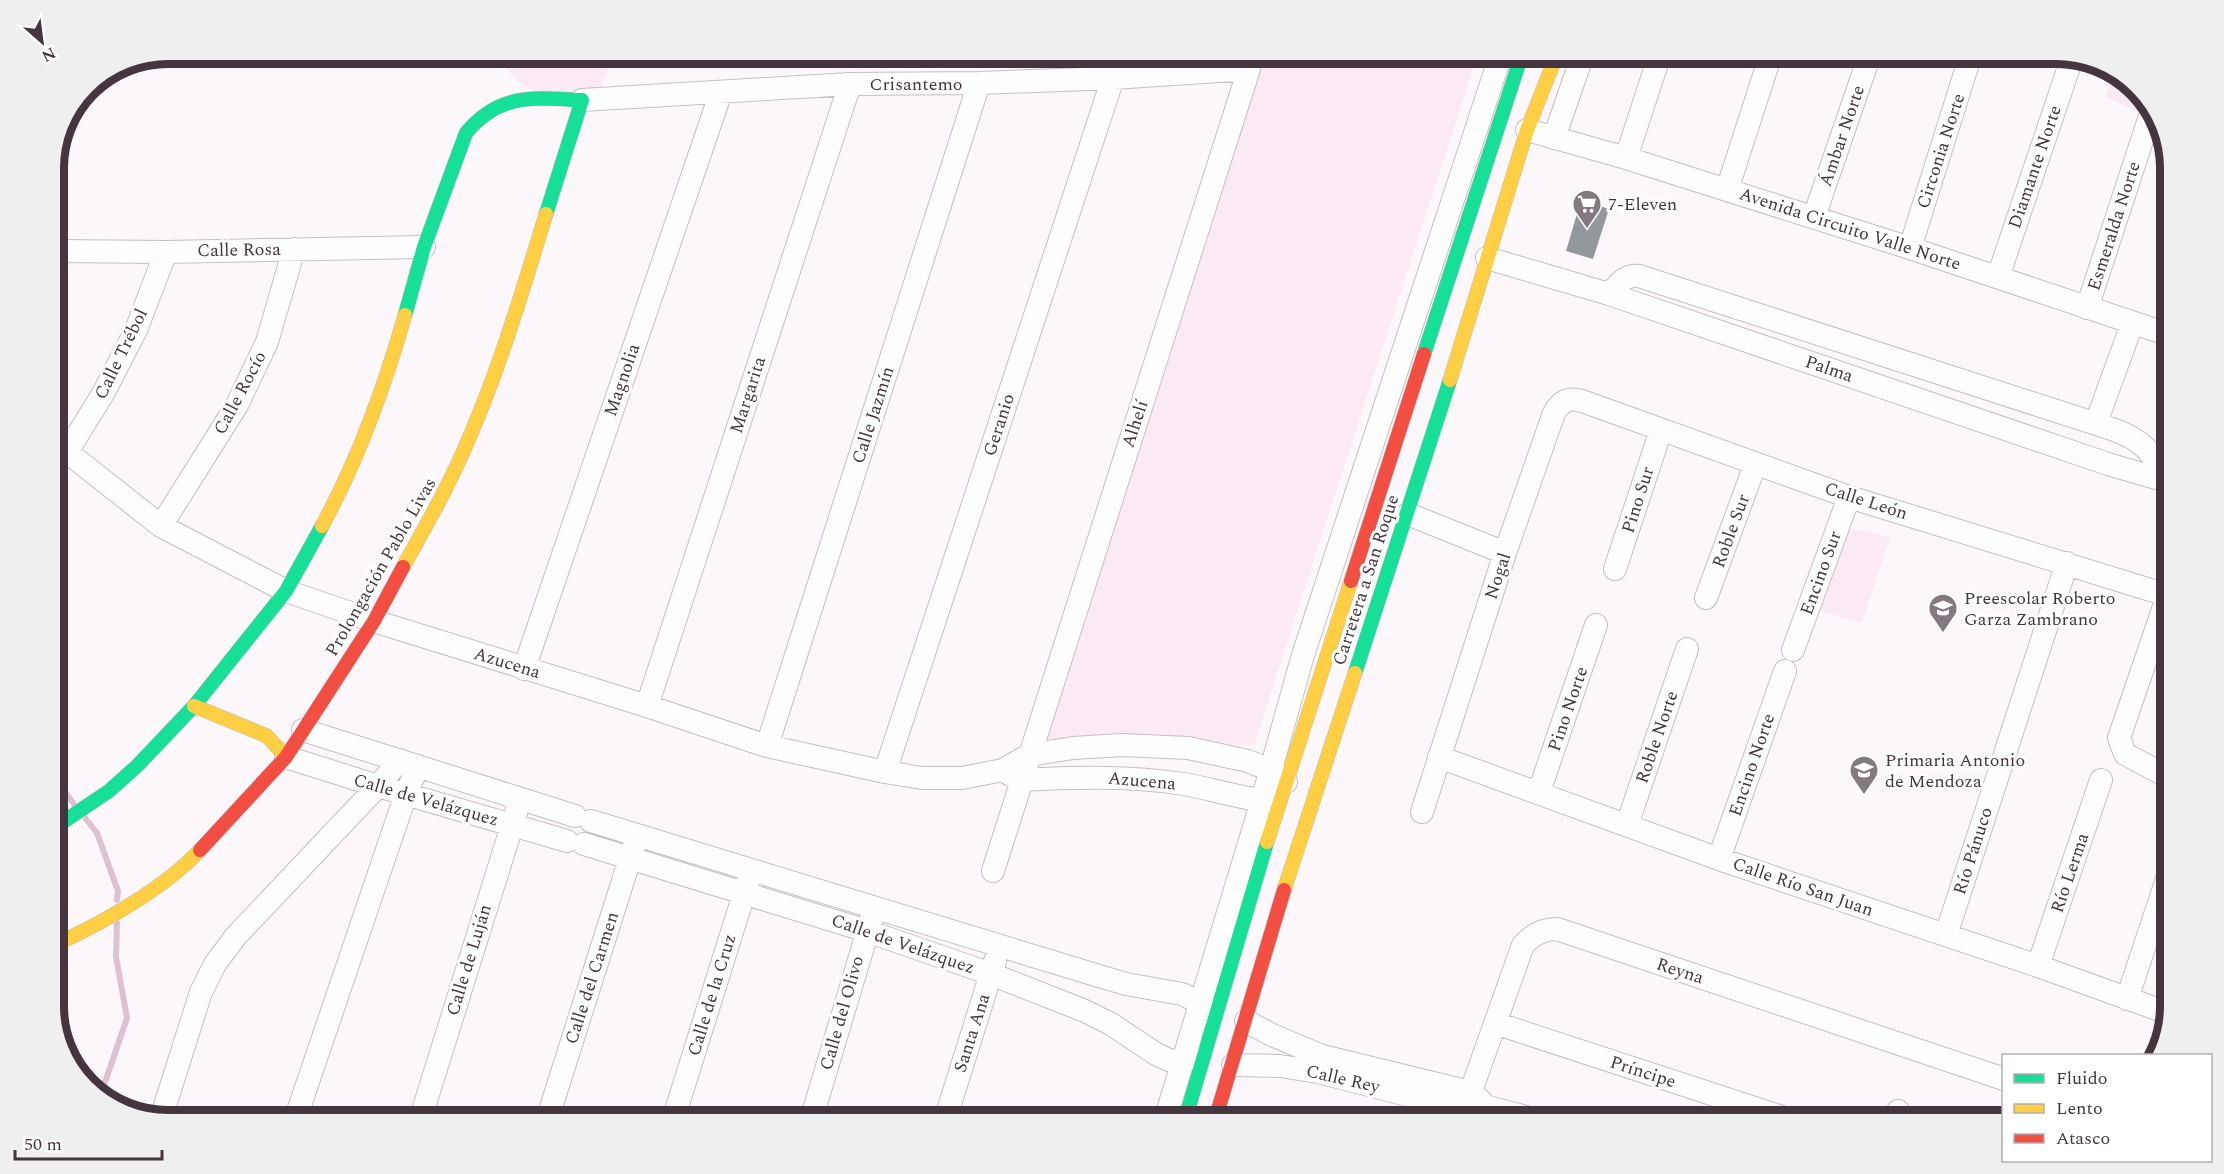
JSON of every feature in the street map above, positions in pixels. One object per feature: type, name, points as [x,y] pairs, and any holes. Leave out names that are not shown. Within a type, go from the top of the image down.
[{"type":"main road","name":"Carretera a San Roque","points":[[1190,1110],[1219,1045],[1287,791],[1347,595],[1519,64]]},
{"type":"main road","points":[[1549,74],[1550,64]]},
{"type":"main road","name":"Carretera a San Roque","points":[[1215,1110],[1219,1045],[1246,1021],[1284,890],[1408,514],[1527,130],[1553,64]]},
{"type":"main road","points":[[65,821],[109,791],[194,706],[286,591],[330,511],[366,428],[391,363],[424,247],[466,133],[473,122],[496,106],[515,99],[582,100]]},
{"type":"main road","name":"Prolongación Pablo Livas","points":[[65,940],[81,933],[166,881],[196,854],[286,757],[374,621],[451,480],[471,435],[507,339],[582,100]]},
{"type":"main road","points":[[1347,595],[1378,550],[1408,514],[1403,470],[1404,418]]},
{"type":"main road","points":[[194,706],[267,736],[286,757]]},
{"type":"main road","points":[[1284,890],[1294,831],[1287,791],[1341,715]]},
{"type":"main road","points":[[267,736],[303,730]]},
{"type":"main road","points":[[1219,1045],[1263,958]]},
{"type":"street","points":[[1168,1110],[1200,1003],[1287,791],[1303,655],[1499,64]]},
{"type":"street","points":[[1554,138],[1580,64]]},
{"type":"street","points":[[1626,158],[1657,64]]},
{"type":"street","points":[[1727,190],[1768,64]]},
{"type":"street","name":"Ámbar Norte","points":[[1814,217],[1867,64]]},
{"type":"street","name":"Circonia Norte","points":[[1910,248],[1968,64]]},
{"type":"street","name":"Diamante Norte","points":[[1998,276],[2069,66]]},
{"type":"street","name":"Crisantemo","points":[[582,100],[850,84],[979,84],[1249,69]]},
{"type":"street","name":"Alhelí","points":[[1029,755],[1249,69]]},
{"type":"street","name":"Geranio","points":[[885,772],[1113,78]]},
{"type":"street","name":"Margarita","points":[[646,706],[850,84]]},
{"type":"street","name":"Calle Jazmín","points":[[766,746],[979,84]]},
{"type":"street","name":"Magnolia","points":[[524,669],[721,92]]},
{"type":"street","name":"Esmeralda Norte","points":[[2087,308],[2148,122]]},
{"type":"street","name":"Avenida Circuito Valle Norte","points":[[1527,130],[1626,158],[1814,217],[1998,276],[2159,332]]},
{"type":"street","name":"Calle Rosa","points":[[65,251],[166,252],[424,247]]},
{"type":"street","name":"Calle Rocío","points":[[161,526],[237,405],[267,342],[294,249]]},
{"type":"street","name":"Calle Trébol","points":[[65,440],[104,392],[136,330],[166,252]]},
{"type":"street","name":"Palma","points":[[1487,258],[1609,294],[2110,465],[2159,479]]},
{"type":"street","points":[[1609,294],[1624,279],[1640,276],[2127,434],[2149,450],[2159,464]]},
{"type":"street","points":[[2096,423],[2132,324]]},
{"type":"street","name":"Calle León","points":[[1565,400],[1582,401],[1849,497],[2160,592]]},
{"type":"street","name":"Nogal","points":[[1422,812],[1505,553],[1554,413],[1558,405],[1565,400]]},
{"type":"street","name":"Pino Sur","points":[[1615,569],[1661,430]]},
{"type":"street","name":"Azucena","points":[[65,448],[161,526],[286,591],[766,746],[922,778],[1012,775],[1121,777],[1287,791]]},
{"type":"street","name":"Roble Sur","points":[[1706,598],[1755,465]]},
{"type":"street","name":"Encino Sur","points":[[1793,650],[1849,497]]},
{"type":"street","points":[[1408,514],[1505,553]]},
{"type":"street","name":"Río Pánuco","points":[[1946,935],[2067,563]]},
{"type":"street","points":[[2160,622],[2119,738],[2124,754],[2160,773]]},
{"type":"street","name":"Pino Norte","points":[[1539,792],[1596,625]]},
{"type":"street","name":"Roble Norte","points":[[1627,825],[1687,649]]},
{"type":"street","name":"Encino Norte","points":[[1719,859],[1785,671]]},
{"type":"street","name":"Calle de Velázquez","points":[[303,730],[638,836],[1126,984],[1182,994],[1200,1003]]},
{"type":"street","points":[[1029,755],[1073,748],[1122,745],[1188,748],[1248,761],[1287,791]]},
{"type":"street","name":"Azucena","points":[[1012,775],[1029,755]]},
{"type":"street","name":"Calle de Velázquez","points":[[286,757],[867,931],[991,974],[1085,1011],[1111,1024],[1156,1054],[1169,1060],[1183,1062]]},
{"type":"street","name":"Calle Río San Juan","points":[[1439,757],[1719,859],[2038,966],[2160,1010]]},
{"type":"street","points":[[164,1109],[201,992],[215,964],[236,936],[378,786],[409,763]]},
{"type":"street","points":[[298,1110],[406,794],[409,763]]},
{"type":"street","points":[[993,871],[1012,775]]},
{"type":"street","name":"Río Lerma","points":[[2038,966],[2101,780]]},
{"type":"street","name":"Calle de Luján","points":[[423,1110],[520,800]]},
{"type":"street","name":"Calle del Carmen","points":[[550,1110],[638,836]]},
{"type":"street","name":"Calle de la Cruz","points":[[676,1110],[752,870]]},
{"type":"street","points":[[2127,999],[2160,900]]},
{"type":"street","name":"Calle del Olivo","points":[[814,1110],[875,907]]},
{"type":"street","name":"Reyna","points":[[1468,1100],[1523,945],[1541,931],[1557,929],[2002,1078]]},
{"type":"street","name":"Santa Ana","points":[[948,1110],[1000,946]]},
{"type":"street","points":[[1085,1011],[1099,976]]},
{"type":"street","points":[[1183,1062],[1219,1045],[1200,1003]]},
{"type":"street","name":"Calle Rey","points":[[1246,1021],[1286,1042],[1320,1064],[1423,1099],[1468,1100],[1500,1110]]},
{"type":"street","name":"Príncipe","points":[[1495,1023],[1760,1110]]},
{"type":"street","name":"Calle Rey","points":[[1219,1045],[1280,1066],[1320,1064]]},
{"type":"shaded area","points":[[610,64],[598,95],[536,91],[521,83],[505,65]]},
{"type":"shaded area","points":[[1250,64],[1475,64],[1254,745],[1035,752]]},
{"type":"shaded area","points":[[2112,81],[2134,100],[2144,115],[2105,97]]},
{"type":"shaded area","points":[[1848,530],[1863,530],[1890,538],[1862,623],[1818,610]]},
{"type":"building","name":"7-Eleven","points":[[1581,200],[1609,209],[1593,259],[1566,251]]},
{"type":"waterway","points":[[65,792],[74,804]]},
{"type":"waterway","points":[[86,819],[97,833],[118,891],[117,900]]},
{"type":"waterway","points":[[104,1087],[127,1018],[116,957],[117,923]]},
{"type":"traffic: fast","points":[[1424,354],[1519,64]]},
{"type":"traffic: fast","points":[[405,315],[424,247],[466,133],[492,110],[519,100],[582,100],[546,214]]},
{"type":"traffic: fast","points":[[1355,673],[1450,380]]},
{"type":"traffic: fast","points":[[65,821],[109,791],[137,766],[194,706],[286,591],[322,526]]},
{"type":"traffic: fast","points":[[1188,1110],[1267,842]]},
{"type":"traffic: slow","points":[[1450,380],[1527,130],[1553,64]]},
{"type":"traffic: slow","points":[[403,567],[447,486],[481,409],[511,326],[546,214]]},
{"type":"traffic: slow","points":[[322,526],[347,476],[369,423],[405,315]]},
{"type":"traffic: slow","points":[[1267,842],[1351,581]]},
{"type":"traffic: slow","points":[[1284,890],[1355,673]]},
{"type":"traffic: slow","points":[[194,706],[267,736],[286,757]]},
{"type":"traffic: slow","points":[[65,940],[132,904],[169,878],[200,850]]},
{"type":"traffic: jam","points":[[1351,581],[1424,354]]},
{"type":"traffic: jam","points":[[200,850],[286,757],[374,621],[403,567]]},
{"type":"traffic: jam","points":[[1218,1110],[1284,890]]},
{"type":"place","name":"7-Eleven","points":[[1587,230]]},
{"type":"place","name":"Preescolar Roberto Garza Zambrano","points":[[1943,634]]},
{"type":"place","name":"Primaria Antonio de Mendoza","points":[[1864,796]]}]
